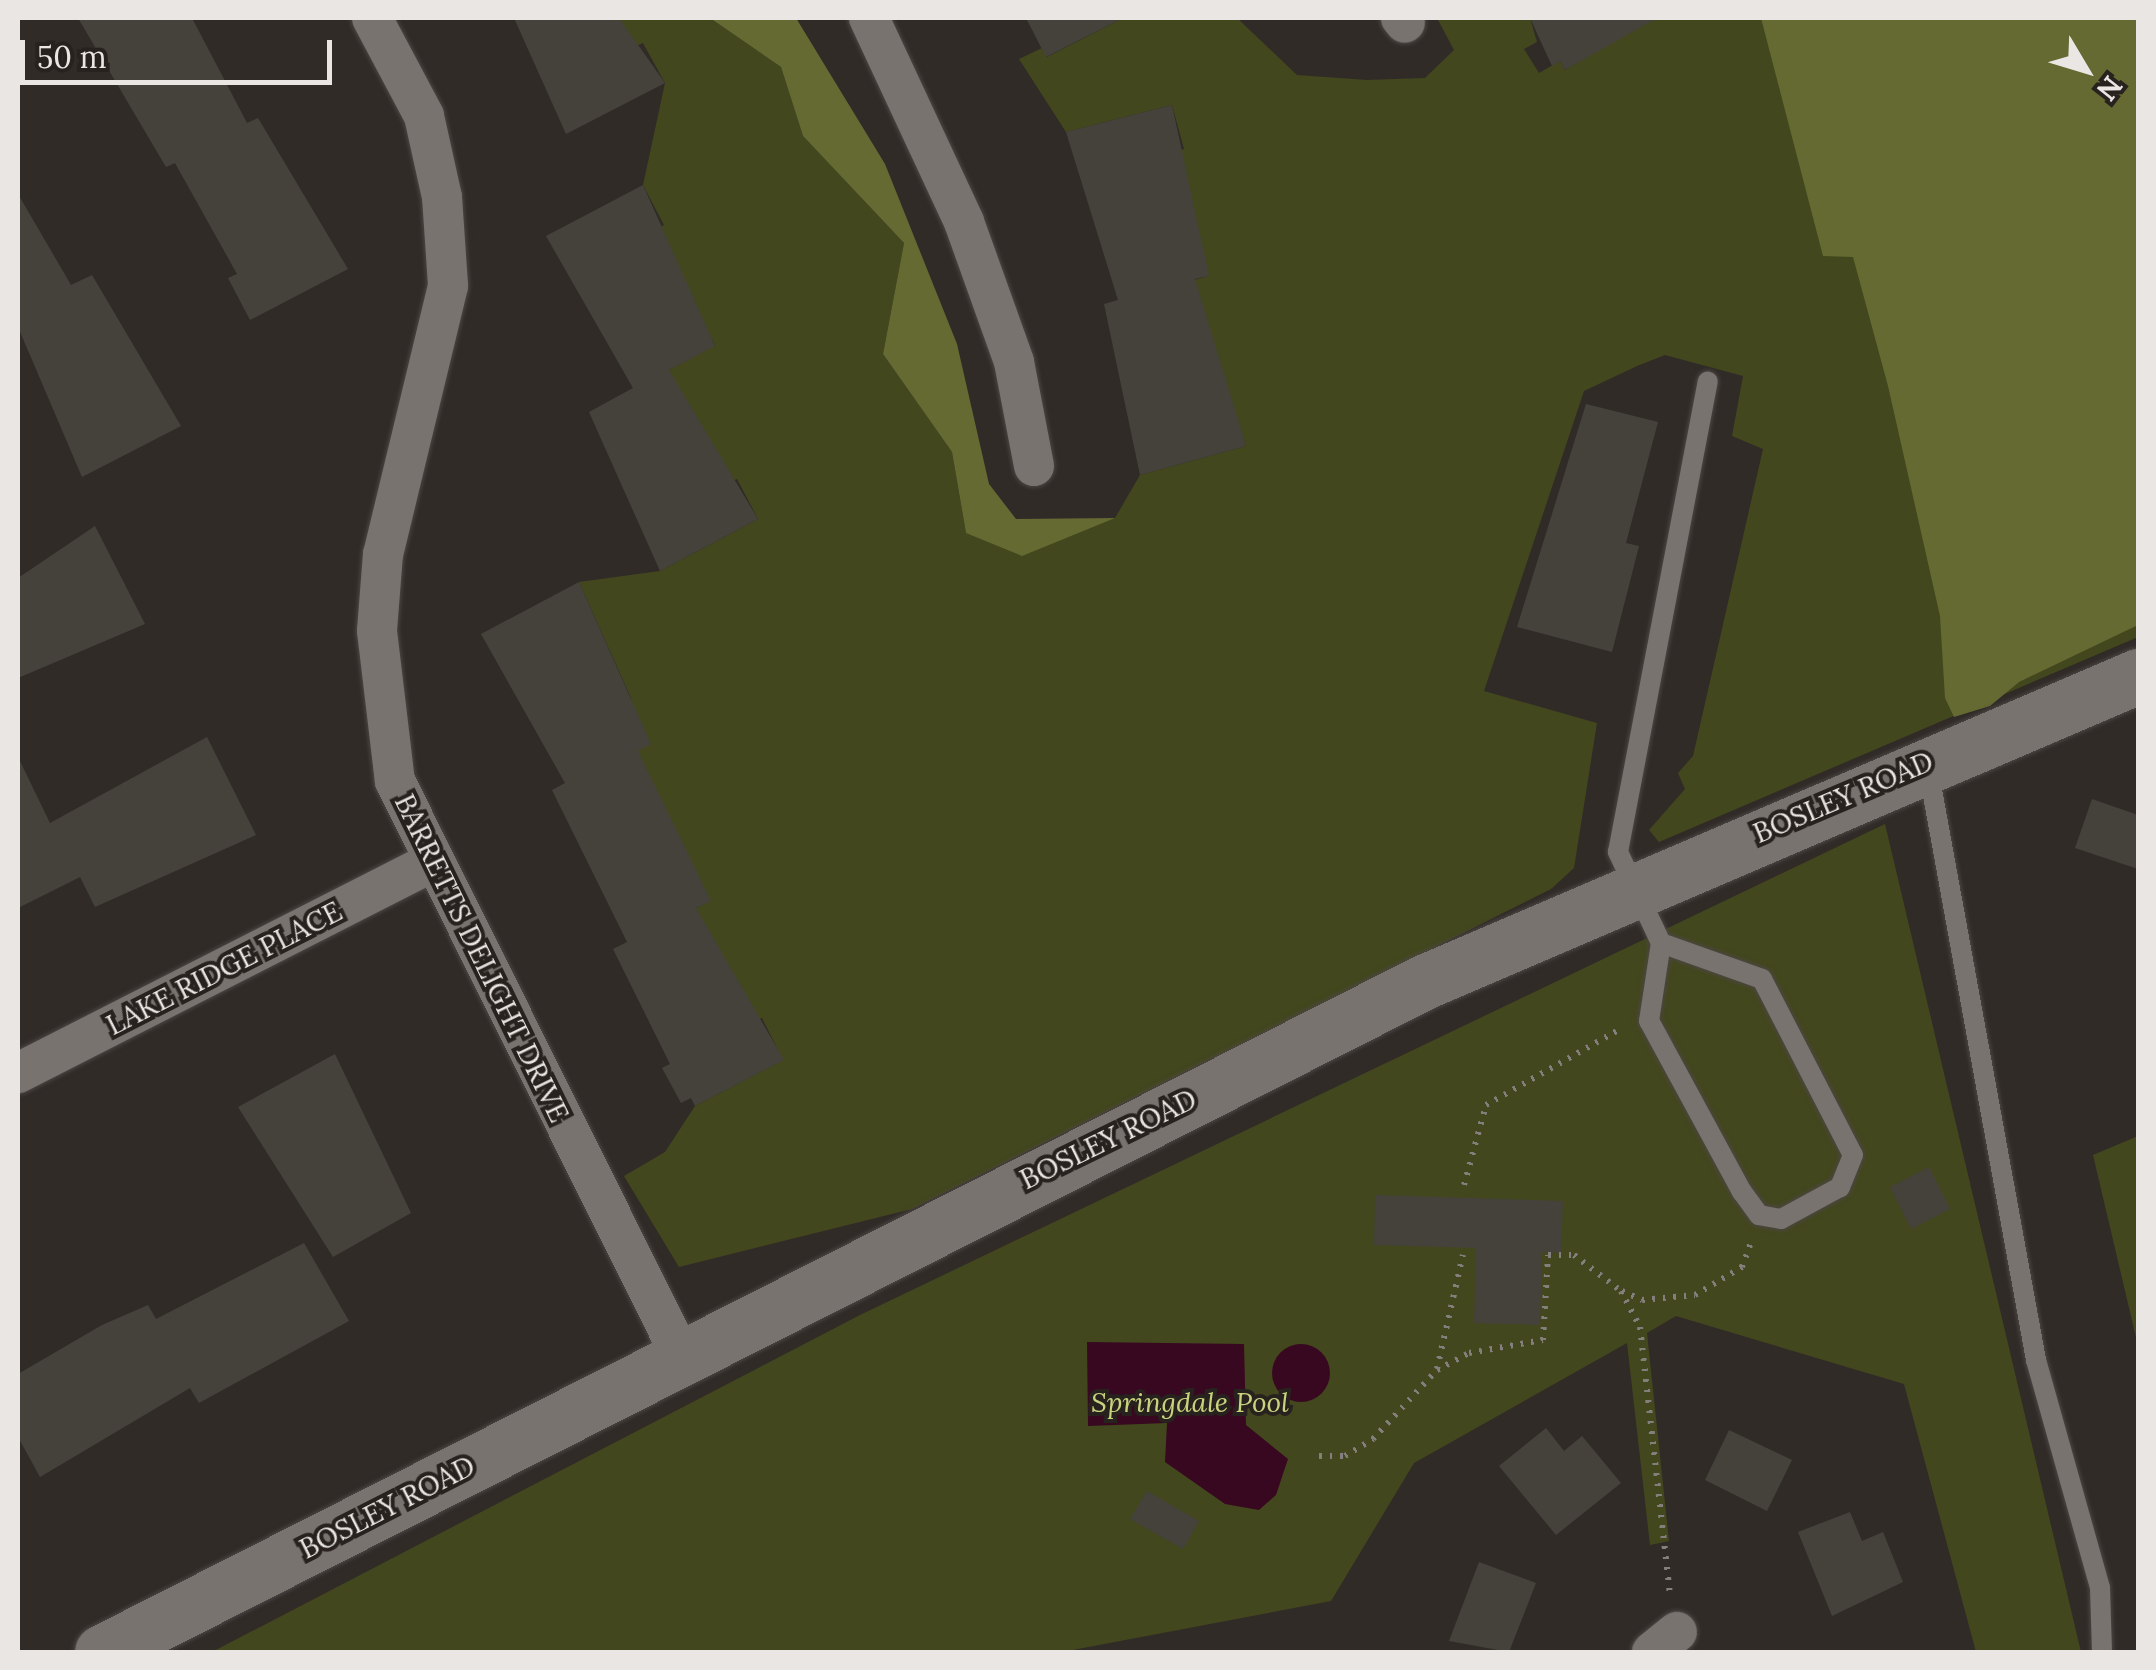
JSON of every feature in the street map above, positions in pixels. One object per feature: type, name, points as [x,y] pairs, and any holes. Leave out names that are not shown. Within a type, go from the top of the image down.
[{"type":"street","name":"BARRETTS DELIGHT DRIVE","points":[[372,18],[424,116],[442,197],[448,286],[438,355],[383,554],[377,631],[395,781],[430,863],[681,1356]]},
{"type":"street","points":[[869,18],[964,222],[1014,362],[1034,466]]},
{"type":"street","name":"BOSLEY ROAD","points":[[102,1652],[681,1356],[1634,886],[2138,676]]},
{"type":"street","name":"LAKE RIDGE PLACE","points":[[18,1074],[430,863]]},
{"type":"lane","points":[[1661,942],[1762,979],[1854,1156],[1840,1187],[1781,1219],[1759,1215],[1650,1015],[1661,942],[1618,852],[1708,382]]},
{"type":"lane","points":[[1927,761],[2036,1360],[2100,1588],[2102,1652]]},
{"type":"path","points":[[1464,1185],[1486,1104],[1650,1015]]},
{"type":"path","points":[[1621,1291],[1642,1300],[1695,1295],[1742,1267],[1759,1215]]},
{"type":"path","points":[[1437,1370],[1464,1255]]},
{"type":"path","points":[[1318,1456],[1345,1456],[1373,1439],[1437,1370],[1499,1342],[1542,1340],[1548,1255],[1593,1264],[1621,1291],[1640,1327],[1664,1642]]},
{"type":"green space","points":[[619,18],[710,18],[781,67],[803,136],[904,243],[883,354],[952,452],[966,533],[1115,518],[1140,475],[1246,446],[1191,281],[1208,276],[1173,152],[1184,149],[1172,105],[1066,132],[1019,59],[1042,48],[1047,57],[1123,18],[1237,18],[1297,75],[1367,80],[1425,78],[1454,50],[1437,18],[1530,18],[1537,42],[1524,49],[1539,73],[1560,61],[1565,70],[1650,18],[2138,18],[2138,637],[1659,842],[1649,830],[1685,789],[1678,773],[1693,756],[1763,449],[1732,436],[1743,376],[1665,355],[1637,366],[1584,391],[1484,691],[1597,723],[1574,868],[1551,889],[912,1209],[679,1267],[624,1176],[665,1152],[695,1106],[783,1060],[762,1018],[752,1022],[694,909],[710,901],[634,753],[631,698],[579,582],[660,571],[758,519],[737,479],[727,483],[669,370],[715,345],[653,231],[664,225],[643,185],[665,83],[643,43],[632,48]]},
{"type":"green space","points":[[710,18],[796,18],[885,164],[957,344],[989,484],[1016,519],[1115,518],[1022,556],[966,533],[952,452],[883,354],[904,243],[803,136],[781,67]]},
{"type":"green space","points":[[1761,18],[2138,18],[2138,625],[2019,682],[1990,706],[1954,717],[1945,698],[1940,616],[1888,386],[1853,257],[1823,256]]},
{"type":"green space","name":"Springdale Pool","points":[[1885,824],[2081,1652],[1976,1652],[1904,1384],[1676,1316],[1647,1333],[1669,1541],[1650,1545],[1627,1343],[1414,1463],[1331,1601],[1062,1652],[212,1652],[860,1315]]},
{"type":"green space","points":[[2138,1136],[2138,1346],[2093,1155]]},
{"type":"shaded area","points":[[1087,1342],[1244,1344],[1246,1425],[1288,1459],[1276,1495],[1259,1510],[1225,1504],[1165,1462],[1167,1423],[1088,1426]]},
{"type":"shaded area","points":[[1301,1344],[1322,1352],[1330,1373],[1322,1394],[1301,1402],[1280,1394],[1272,1373],[1280,1352]]},
{"type":"building","points":[[78,18],[192,18],[247,123],[258,118],[348,269],[250,320],[228,278],[237,274],[175,163],[166,167]]},
{"type":"building","points":[[514,18],[619,18],[665,83],[566,134]]},
{"type":"building","points":[[1026,18],[1123,18],[1046,57]]},
{"type":"building","points":[[1530,18],[1657,18],[1565,70],[1560,61],[1552,66]]},
{"type":"building","points":[[1172,105],[1209,276],[1195,279],[1246,446],[1140,475],[1104,304],[1118,300],[1066,132]]},
{"type":"building","points":[[643,185],[715,346],[669,370],[758,519],[660,571],[589,412],[633,388],[546,236]]},
{"type":"building","points":[[18,194],[71,285],[92,275],[181,426],[82,477],[18,327]]},
{"type":"building","points":[[1586,404],[1658,422],[1626,543],[1639,546],[1612,652],[1517,627]]},
{"type":"building","points":[[95,526],[145,624],[18,678],[18,578]]},
{"type":"building","points":[[579,582],[651,744],[638,751],[711,901],[696,908],[784,1060],[695,1106],[691,1098],[681,1103],[662,1068],[670,1064],[613,949],[627,942],[552,790],[565,783],[481,634]]},
{"type":"building","points":[[207,737],[256,835],[95,907],[80,877],[18,908],[18,757],[50,823]]},
{"type":"building","points":[[2092,799],[2138,815],[2138,869],[2075,848]]},
{"type":"building","points":[[335,1054],[411,1213],[333,1257],[238,1107]]},
{"type":"building","points":[[1929,1167],[1950,1209],[1911,1229],[1890,1187]]},
{"type":"building","points":[[1375,1195],[1563,1201],[1561,1253],[1542,1252],[1540,1325],[1474,1323],[1476,1248],[1374,1245]]},
{"type":"building","points":[[304,1243],[349,1321],[199,1403],[190,1388],[40,1477],[18,1437],[18,1374],[102,1325],[148,1305],[156,1319]]},
{"type":"building","points":[[1546,1428],[1564,1451],[1582,1436],[1621,1483],[1556,1535],[1499,1466]]},
{"type":"building","points":[[1729,1430],[1792,1460],[1767,1511],[1705,1480]]},
{"type":"building","points":[[1147,1491],[1199,1521],[1183,1549],[1130,1519]]},
{"type":"building","points":[[1850,1512],[1862,1541],[1883,1532],[1903,1582],[1832,1616],[1798,1532]]},
{"type":"building","points":[[1479,1562],[1536,1583],[1509,1652],[1449,1641]]}]
